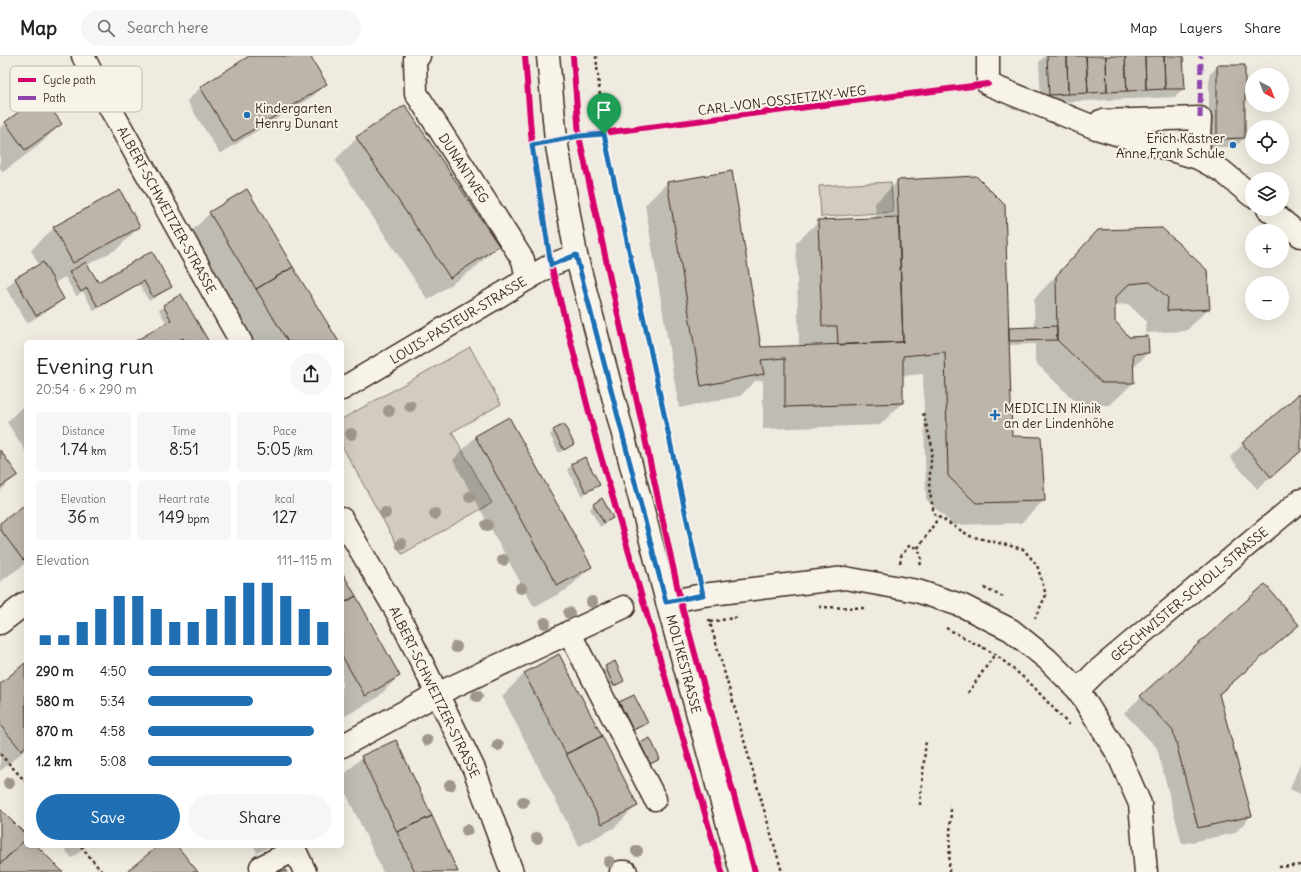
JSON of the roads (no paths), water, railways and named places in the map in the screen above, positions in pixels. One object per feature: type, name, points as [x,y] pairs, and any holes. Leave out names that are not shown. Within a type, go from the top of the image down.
[{"type":"street","name":"ALBERT-SCHWEITZER-STRASSE","points":[[83,56],[88,66]]},
{"type":"street","name":"DUNANTWEG","points":[[419,56],[415,59],[416,93],[523,260],[527,279]]},
{"type":"street","name":"MOLTKESTRASSE","points":[[548,56],[556,140],[576,255],[666,602],[741,872]]},
{"type":"street","points":[[988,56],[988,84],[1096,128],[1198,158],[1222,172],[1245,190]]},
{"type":"street","name":"ALBERT-SCHWEITZER-STRASSE","points":[[112,112],[239,340]]},
{"type":"street","points":[[1096,128],[1101,122],[1200,118],[1198,158]]},
{"type":"street","points":[[1277,216],[1301,236]]},
{"type":"street","name":"LOUIS-PASTEUR-STRASSE","points":[[344,388],[551,265],[576,255]]},
{"type":"street","name":"GESCHWISTER-SCHOLL-STRASSE","points":[[1078,690],[1096,672],[1301,500]]},
{"type":"street","name":"ALBERT-SCHWEITZER-STRASSE","points":[[344,521],[398,614],[474,769],[512,872]]},
{"type":"street","points":[[666,602],[703,595],[845,578],[917,591],[963,606],[1010,630],[1047,659],[1078,690],[1118,754],[1140,804],[1146,872]]},
{"type":"street","points":[[2,614],[24,604]]},
{"type":"street","points":[[344,745],[437,694],[624,607]]},
{"type":"street","points":[[569,632],[655,799]]},
{"type":"street","points":[[261,867],[294,848],[306,872]]},
{"type":"street","points":[[621,872],[626,872]]},
{"type":"place","name":"Kindergarten Henry Dunant","points":[[247,115]]},
{"type":"place","name":"Erich Kästner Anne Frank Schule","points":[[1233,145]]},
{"type":"place","name":"MEDICLIN Klinik an der Lindenhöhe","points":[[995,415]]}]
